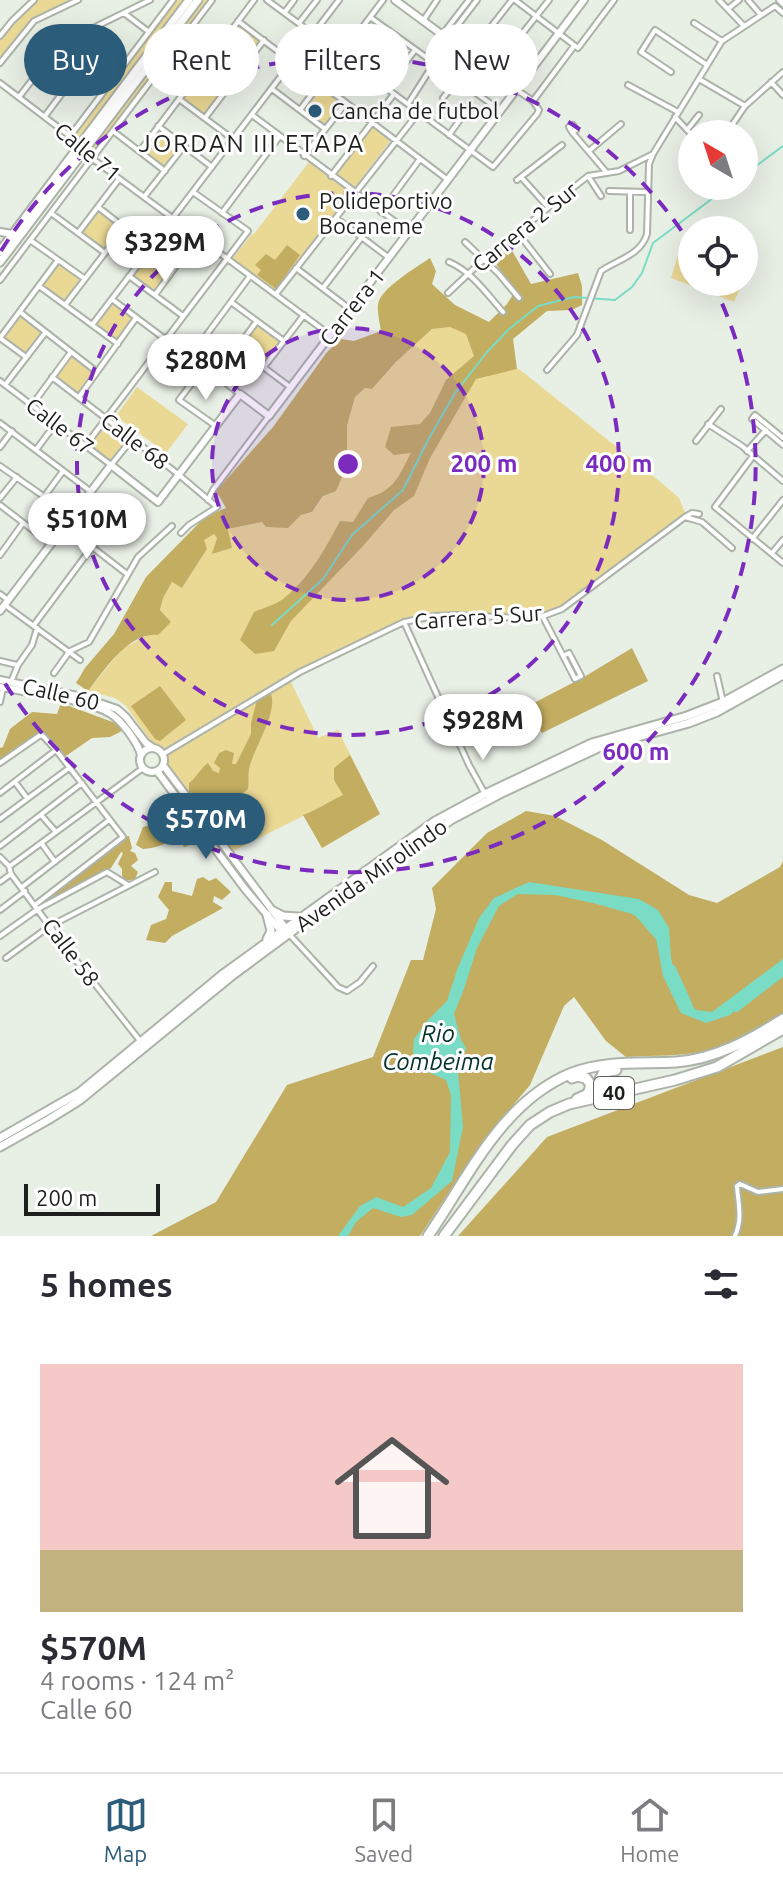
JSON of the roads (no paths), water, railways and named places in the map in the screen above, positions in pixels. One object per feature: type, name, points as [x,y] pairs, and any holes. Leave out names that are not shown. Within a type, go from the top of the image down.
[{"type":"highway","name":"40","points":[[428,1236],[508,1119],[543,1088],[572,1073],[595,1066],[645,1065],[710,1056],[741,1045],[783,1019]]},
{"type":"highway","name":"40","points":[[444,1236],[512,1145],[530,1125],[550,1112],[569,1104],[675,1080],[717,1067],[783,1029]]},
{"type":"highway","points":[[645,1065],[607,1070],[600,1076],[600,1084],[608,1090],[664,1079],[675,1080]]},
{"type":"highway","points":[[484,1151],[526,1108],[552,1089],[577,1076],[590,1081],[588,1094],[545,1110],[524,1125],[512,1145]]},
{"type":"main road","points":[[1,247],[189,0]]},
{"type":"main road","points":[[0,262],[198,0]]},
{"type":"main road","name":"Avenida Mirolindo","points":[[0,1138],[80,1092],[229,978],[304,915],[435,821],[592,743],[687,716],[723,702],[783,669]]},
{"type":"main road","name":"Avenida Mirolindo","points":[[0,1147],[80,1100],[223,974],[264,943],[451,820],[598,748],[689,723],[717,712],[783,675]]},
{"type":"main road","points":[[264,943],[271,931],[270,913],[288,917],[304,915]]},
{"type":"street","points":[[0,36],[34,0]]},
{"type":"street","points":[[0,63],[34,21],[78,0]]},
{"type":"street","points":[[101,24],[150,0]]},
{"type":"street","points":[[155,24],[173,0]]},
{"type":"street","points":[[194,24],[212,0]]},
{"type":"street","points":[[236,24],[254,0]]},
{"type":"street","points":[[267,0],[299,23],[317,0]]},
{"type":"street","points":[[285,12],[294,0]]},
{"type":"street","points":[[321,24],[339,0]]},
{"type":"street","points":[[365,24],[383,0]]},
{"type":"street","points":[[423,21],[437,0]]},
{"type":"street","points":[[453,24],[469,0]]},
{"type":"street","points":[[456,24],[477,0]]},
{"type":"street","points":[[495,24],[515,0],[576,47]]},
{"type":"street","points":[[530,24],[549,0]]},
{"type":"street","name":"Carrera 1","points":[[538,62],[584,0]]},
{"type":"street","points":[[533,101],[614,0]]},
{"type":"street","points":[[719,0],[744,26]]},
{"type":"street","points":[[728,9],[739,0]]},
{"type":"street","points":[[748,0],[761,15]]},
{"type":"street","points":[[399,1],[427,24]]},
{"type":"street","points":[[547,370],[577,335],[601,271],[624,259],[644,243],[648,172],[653,154],[722,41],[779,3],[783,13]]},
{"type":"street","points":[[124,13],[143,27]]},
{"type":"street","points":[[370,17],[380,24]]},
{"type":"street","points":[[238,21],[275,49]]},
{"type":"street","points":[[694,23],[722,41]]},
{"type":"street","points":[[671,72],[641,52],[655,30],[707,65]]},
{"type":"street","points":[[127,61],[143,40]]},
{"type":"street","points":[[259,46],[264,40]]},
{"type":"street","points":[[409,46],[425,57]]},
{"type":"street","points":[[409,58],[415,50]]},
{"type":"street","points":[[736,120],[745,106],[783,72]]},
{"type":"street","points":[[408,104],[425,78]]},
{"type":"street","points":[[698,78],[745,106]]},
{"type":"street","points":[[771,82],[783,95]]},
{"type":"street","name":"Calle 71","points":[[0,83],[81,144],[83,153],[330,335]]},
{"type":"street","points":[[172,219],[275,85]]},
{"type":"street","points":[[628,85],[680,120]]},
{"type":"street","points":[[272,89],[325,129]]},
{"type":"street","points":[[19,97],[24,91]]},
{"type":"street","points":[[0,280],[143,91]]},
{"type":"street","points":[[45,116],[61,96]]},
{"type":"street","points":[[70,136],[100,96]]},
{"type":"street","points":[[140,151],[181,96]]},
{"type":"street","points":[[205,118],[222,96]]},
{"type":"street","points":[[300,110],[310,96]]},
{"type":"street","points":[[337,96],[448,180]]},
{"type":"street","points":[[331,176],[392,96]]},
{"type":"street","points":[[397,96],[493,167],[539,110],[526,96]]},
{"type":"street","points":[[480,96],[501,111]]},
{"type":"street","name":"Carrera 1","points":[[208,500],[512,96]]},
{"type":"street","points":[[179,99],[234,140]]},
{"type":"street","points":[[304,156],[346,103]]},
{"type":"street","points":[[449,135],[469,107],[477,113]]},
{"type":"street","points":[[276,294],[419,112]]},
{"type":"street","points":[[252,115],[409,232]]},
{"type":"street","points":[[695,120],[699,115]]},
{"type":"street","points":[[570,123],[569,129],[608,173]]},
{"type":"street","points":[[589,151],[621,124]]},
{"type":"street","points":[[158,126],[212,167]]},
{"type":"street","points":[[113,130],[165,171]]},
{"type":"street","points":[[222,213],[279,137]]},
{"type":"street","points":[[548,207],[519,179],[562,145]]},
{"type":"street","points":[[144,197],[184,146]]},
{"type":"street","name":"Carrera 2 Sur","points":[[448,293],[483,260],[588,176],[631,167],[653,154]]},
{"type":"street","points":[[381,212],[420,159]]},
{"type":"street","points":[[588,176],[601,196]]},
{"type":"street","points":[[78,233],[119,179]]},
{"type":"street","points":[[609,191],[648,192]]},
{"type":"street","points":[[86,445],[248,231],[193,192]]},
{"type":"street","points":[[630,192],[630,230]]},
{"type":"street","points":[[98,207],[175,267]]},
{"type":"street","points":[[51,213],[105,253]]},
{"type":"street","points":[[336,218],[390,258]]},
{"type":"street","points":[[65,305],[124,228]]},
{"type":"street","points":[[0,232],[13,234]]},
{"type":"street","points":[[518,233],[550,274]]},
{"type":"street","points":[[155,295],[197,237]]},
{"type":"street","points":[[323,288],[362,237]]},
{"type":"street","points":[[30,240],[85,279]]},
{"type":"street","points":[[465,242],[519,298]]},
{"type":"street","points":[[92,325],[150,249]]},
{"type":"street","points":[[26,357],[0,338],[58,260]]},
{"type":"street","points":[[449,262],[467,274],[503,312]]},
{"type":"street","points":[[296,268],[350,309]]},
{"type":"street","points":[[129,276],[183,316]]},
{"type":"street","points":[[191,356],[250,276]]},
{"type":"street","points":[[39,286],[118,344]]},
{"type":"street","points":[[112,299],[269,416]]},
{"type":"street","points":[[231,302],[284,341]]},
{"type":"street","points":[[20,312],[97,372]]},
{"type":"street","points":[[264,367],[304,315]]},
{"type":"street","points":[[79,397],[136,318]]},
{"type":"street","points":[[217,375],[257,321]]},
{"type":"street","points":[[2,383],[45,332]]},
{"type":"street","points":[[238,348],[291,387]]},
{"type":"street","points":[[32,405],[71,352]]},
{"type":"street","points":[[205,366],[179,400],[216,426]]},
{"type":"street","name":"Calle 68","points":[[52,377],[217,507],[181,533]]},
{"type":"street","name":"Calle 67","points":[[2,383],[158,502],[178,474]]},
{"type":"street","points":[[178,474],[240,394]]},
{"type":"street","points":[[696,441],[721,409]]},
{"type":"street","points":[[783,438],[774,434],[766,430],[752,419],[755,415],[774,434],[783,445]]},
{"type":"street","points":[[0,423],[91,492]]},
{"type":"street","points":[[36,450],[56,423]]},
{"type":"street","points":[[708,424],[783,481]]},
{"type":"street","points":[[747,451],[766,430]]},
{"type":"street","points":[[0,447],[12,431]]},
{"type":"street","points":[[4,605],[132,439]]},
{"type":"street","points":[[753,456],[715,507],[783,563]]},
{"type":"street","points":[[0,466],[72,516]]},
{"type":"street","points":[[44,497],[63,471]]},
{"type":"street","points":[[0,498],[17,477]]},
{"type":"street","points":[[752,539],[783,500]]},
{"type":"street","points":[[0,505],[51,544]]},
{"type":"street","name":"Carrera 5 Sur","points":[[163,754],[300,672],[404,622],[456,615],[543,616],[562,609],[685,517],[692,513],[699,514]]},
{"type":"street","points":[[685,517],[702,522],[732,548]]},
{"type":"street","points":[[1,552],[23,523]]},
{"type":"street","points":[[65,526],[127,574]]},
{"type":"street","points":[[54,673],[69,652],[89,642],[138,557],[172,526]]},
{"type":"street","points":[[771,554],[783,540]]},
{"type":"street","points":[[11,682],[32,645],[35,626],[92,547]]},
{"type":"street","points":[[0,594],[4,605],[80,660]]},
{"type":"street","points":[[543,616],[563,656],[575,679],[581,676],[569,653],[563,656]]},
{"type":"street","points":[[404,622],[471,770],[485,794]]},
{"type":"street","points":[[0,661],[18,665]]},
{"type":"street","points":[[717,676],[723,702]]},
{"type":"street","name":"Calle 60","points":[[1,685],[11,682],[82,697],[117,709],[152,747]]},
{"type":"street","points":[[0,702],[1,685]]},
{"type":"street","name":"Calle 60","points":[[1,685],[109,712],[138,746],[141,755]]},
{"type":"street","points":[[0,763],[42,735],[123,837],[0,936]]},
{"type":"street","points":[[158,748],[163,754],[165,761],[160,768],[150,772],[143,768],[140,762],[145,750],[158,748]]},
{"type":"street","points":[[0,793],[56,750]]},
{"type":"street","points":[[0,819],[69,767]]},
{"type":"street","points":[[0,857],[9,866],[143,768]]},
{"type":"street","points":[[160,768],[270,913],[338,987],[347,991],[360,982],[373,966]]},
{"type":"street","points":[[15,782],[27,798]]},
{"type":"street","points":[[0,846],[82,783]]},
{"type":"street","points":[[41,815],[56,832]]},
{"type":"street","points":[[0,910],[109,820]]},
{"type":"street","points":[[41,844],[55,862]]},
{"type":"street","name":"Calle 58","points":[[9,866],[11,874],[60,940],[142,1044]]},
{"type":"street","points":[[36,907],[107,872],[129,885]]},
{"type":"street","points":[[6,958],[50,926],[155,872]]},
{"type":"street","points":[[0,882],[11,874]]},
{"type":"street","points":[[735,1236],[739,1226],[737,1186],[740,1184],[758,1192],[783,1189]]},
{"type":"water","name":"Rio Combeima","points":[[529,882],[639,899],[658,910],[669,928],[671,958],[678,989],[696,1010],[712,1012],[783,959],[783,968],[730,1015],[706,1023],[681,1013],[663,976],[654,927],[632,914],[593,903],[555,895],[518,894],[499,906],[477,948],[454,1014],[466,1048],[458,1071],[463,1127],[452,1181],[412,1215],[401,1217],[373,1208],[356,1222],[348,1236],[338,1236],[360,1206],[376,1197],[403,1207],[431,1188],[450,1152],[451,1095],[446,1080],[417,1067],[414,1039],[447,1001],[479,918],[494,898]]},
{"type":"waterway","points":[[758,165],[783,146]]},
{"type":"waterway","points":[[272,625],[323,579],[352,535],[403,490],[455,393],[509,329],[538,306],[574,297],[615,300],[632,287],[642,273],[653,243],[710,200]]},
{"type":"waterway","points":[[640,915],[660,938]]},
{"type":"waterway","points":[[672,969],[688,1004]]},
{"type":"waterway","points":[[736,1008],[783,972]]},
{"type":"place","name":"Cancha de futbol","points":[[315,111]]},
{"type":"place","name":"Polideportivo Bocaneme","points":[[303,214]]},
{"type":"district","name":"JORDAN III ETAPA","points":[[252,144]]}]
